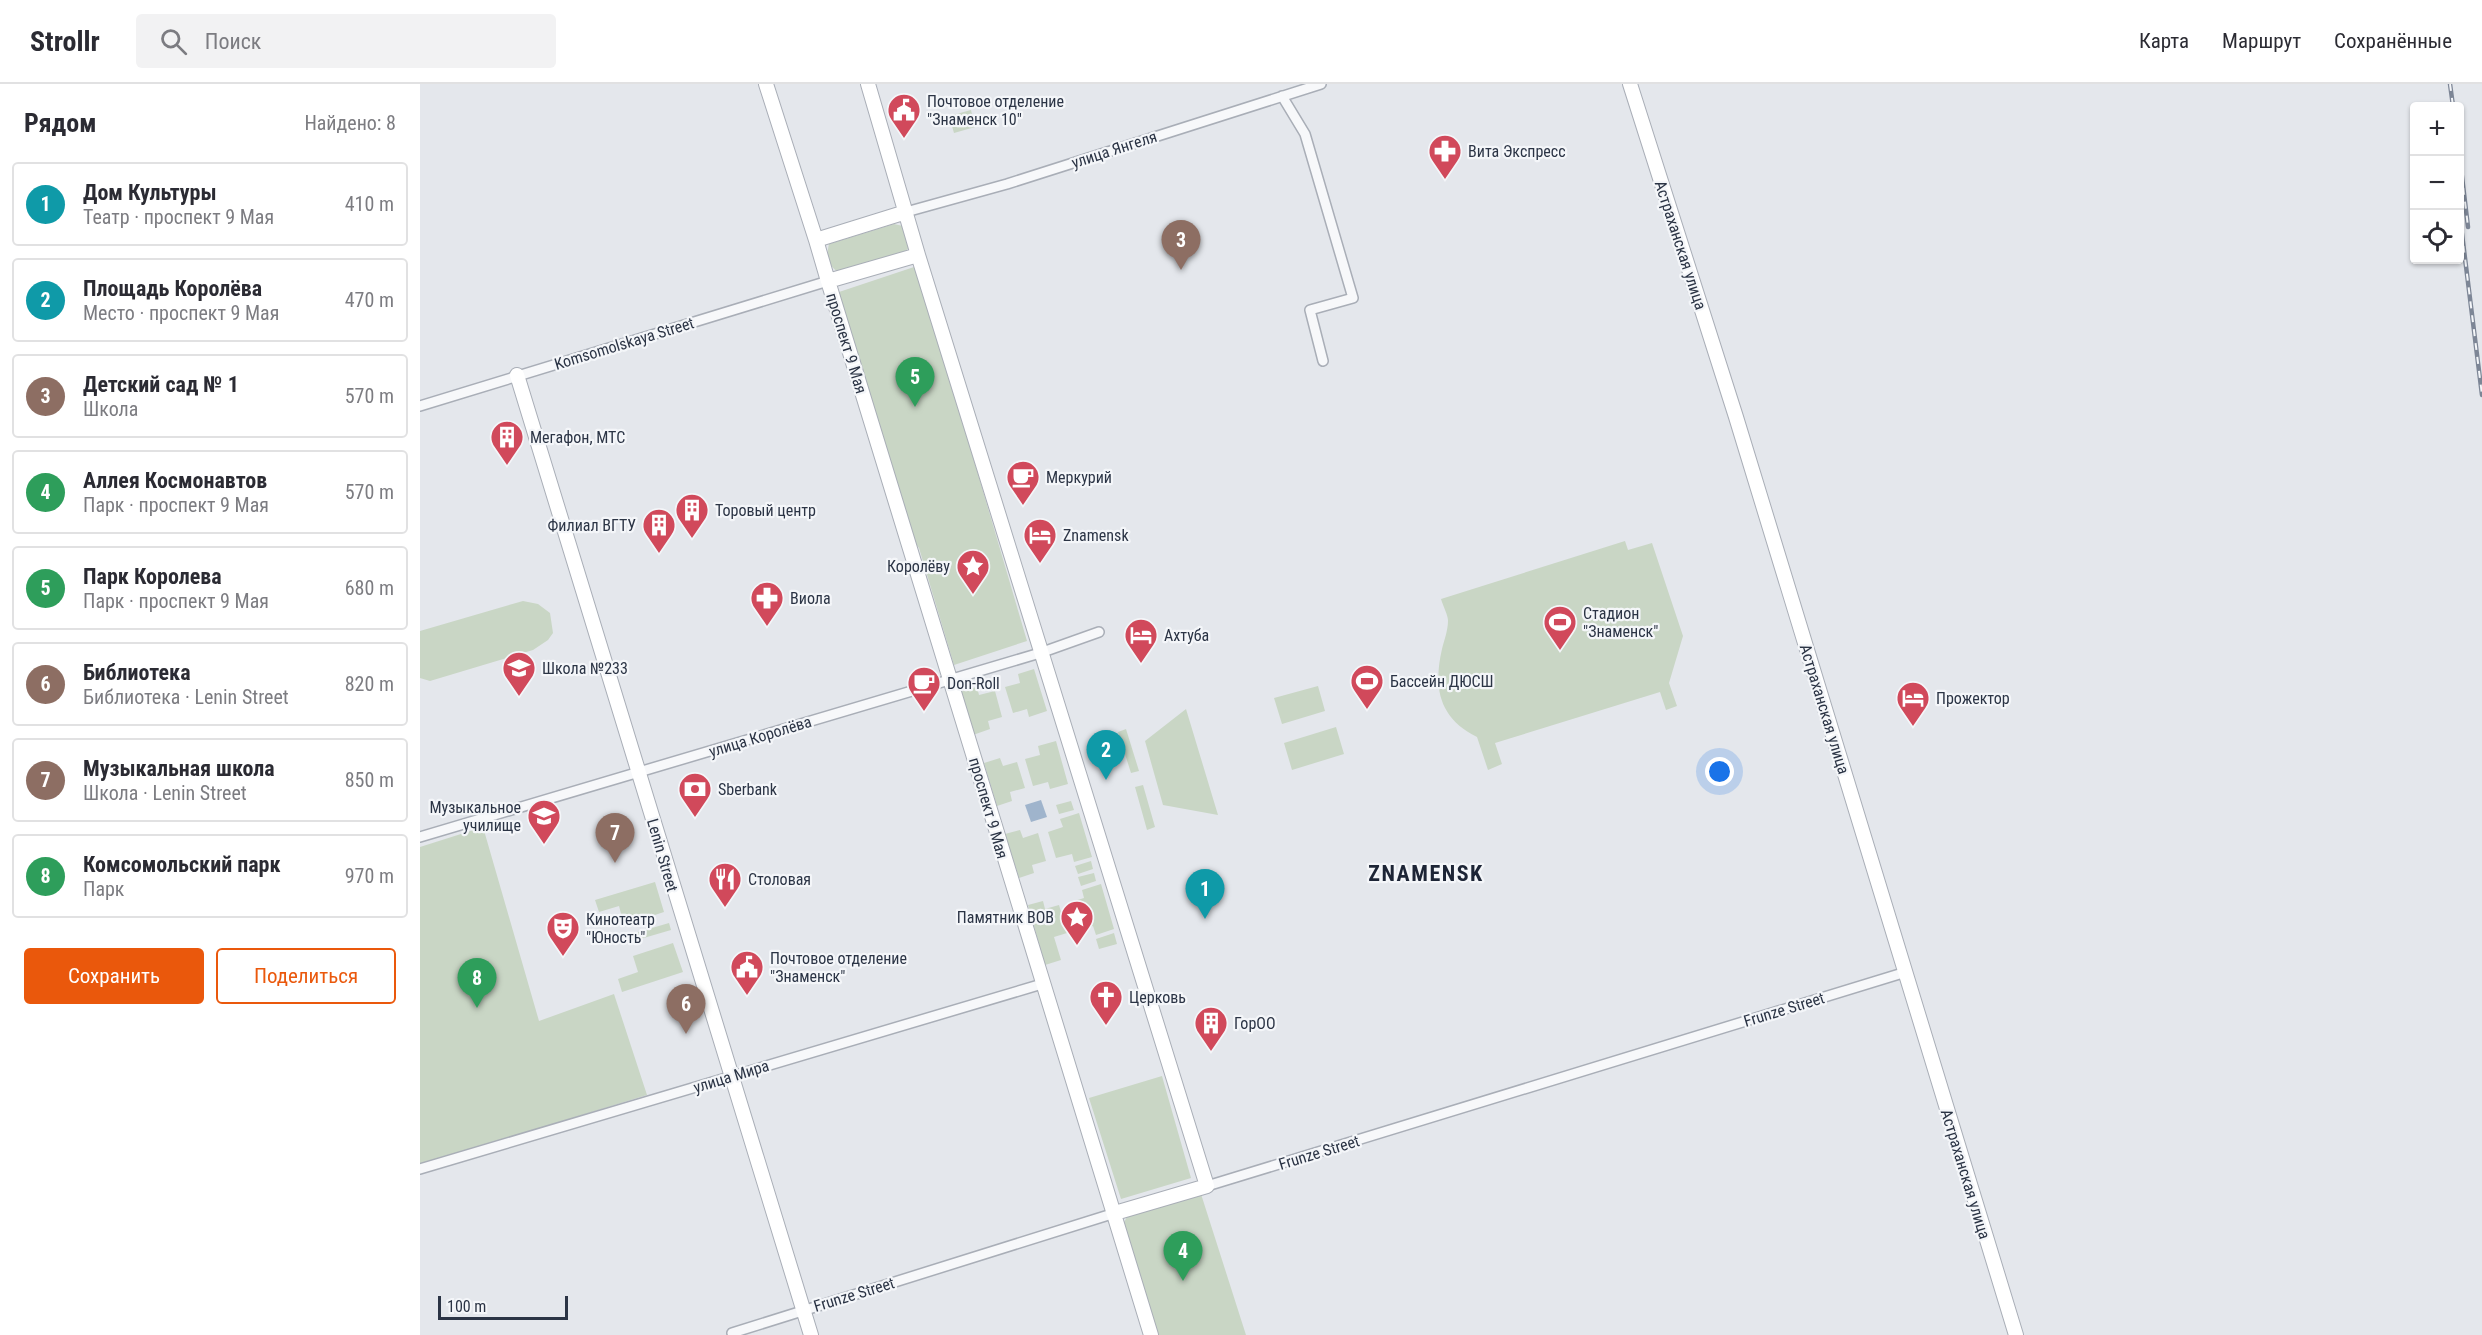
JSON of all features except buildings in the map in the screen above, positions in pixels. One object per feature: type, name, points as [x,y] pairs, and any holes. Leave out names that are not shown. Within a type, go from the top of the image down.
[{"type":"street","points":[[766,84],[816,240],[906,212]]},
{"type":"street","points":[[868,84],[1040,653],[1207,1186]]},
{"type":"street","name":"улица Янгеля","points":[[906,212],[1007,184],[1321,84]]},
{"type":"street","name":"Астраханская улица","points":[[1630,84],[1733,407],[2016,1335]]},
{"type":"street","points":[[1282,96],[1305,134],[1353,298],[1310,310],[1323,361]]},
{"type":"street","name":"проспект 9 Мая","points":[[816,240],[1151,1335]]},
{"type":"street","points":[[828,281],[918,255]]},
{"type":"street","name":"Komsomolskaya Street","points":[[420,406],[828,281]]},
{"type":"street","name":"Lenin Street","points":[[517,375],[811,1335]]},
{"type":"street","name":"улица Королёва","points":[[420,837],[1040,653],[1099,632]]},
{"type":"street","name":"Frunze Street","points":[[732,1333],[1115,1213],[1906,972]]},
{"type":"street","name":"улица Мира","points":[[420,1169],[1042,984]]},
{"type":"green space","points":[[971,110],[975,127],[954,133],[949,116]]},
{"type":"green space","points":[[894,224],[903,226],[910,247],[903,253],[839,273],[830,264],[829,244]]},
{"type":"green space","points":[[917,266],[1027,641],[954,665],[919,548],[914,542],[836,293]]},
{"type":"green space","name":"Стадион \"Знаменск\"","points":[[1625,541],[1628,550],[1652,543],[1683,636],[1669,683],[1677,706],[1666,710],[1660,692],[1495,743],[1502,764],[1488,770],[1477,737],[1454,721],[1442,700],[1438,677],[1439,663],[1448,621],[1441,599]]},
{"type":"green space","points":[[523,601],[538,604],[550,613],[553,633],[548,640],[533,650],[430,681],[420,678],[420,631]]},
{"type":"green space","points":[[1034,669],[1047,711],[1029,717],[1027,709],[1013,713],[1005,687],[1020,683],[1018,674]]},
{"type":"green space","points":[[1318,686],[1325,711],[1282,724],[1274,698]]},
{"type":"green space","points":[[977,687],[979,695],[995,691],[1002,717],[988,721],[990,729],[973,735],[960,692]]},
{"type":"green space","points":[[1186,709],[1218,815],[1163,805],[1145,741]]},
{"type":"green space","points":[[1336,727],[1344,754],[1292,770],[1284,743]]},
{"type":"green space","points":[[1126,729],[1139,771],[1131,773],[1118,732]]},
{"type":"green space","points":[[1056,741],[1068,784],[1050,789],[1048,782],[1033,786],[1025,759],[1040,755],[1038,746]]},
{"type":"green space","points":[[1000,758],[1003,766],[1017,762],[1025,788],[1010,792],[1012,801],[997,806],[984,763]]},
{"type":"green space","points":[[1143,785],[1155,827],[1147,830],[1135,787]]},
{"type":"green space","points":[[1071,801],[1074,810],[1059,814],[1056,805]]},
{"type":"green space","points":[[1079,813],[1092,857],[1074,862],[1072,854],[1056,858],[1048,832],[1063,827],[1060,819]]},
{"type":"green space","points":[[483,827],[539,1021],[614,994],[647,1095],[420,1165],[420,847]]},
{"type":"green space","points":[[1020,830],[1023,838],[1038,833],[1046,861],[1032,865],[1034,873],[1019,878],[1005,834]]},
{"type":"green space","points":[[1091,861],[1093,869],[1078,874],[1075,866]]},
{"type":"green space","points":[[1094,873],[1096,881],[1081,886],[1078,877]]},
{"type":"green space","points":[[655,882],[664,912],[624,925],[619,906],[599,912],[595,900]]},
{"type":"green space","points":[[1101,884],[1114,929],[1096,935],[1093,926],[1079,930],[1071,902],[1084,898],[1082,890]]},
{"type":"green space","points":[[1043,901],[1045,909],[1059,905],[1067,933],[1054,937],[1061,960],[1045,965],[1028,905]]},
{"type":"green space","points":[[669,923],[671,930],[630,942],[628,935]]},
{"type":"green space","points":[[1114,933],[1117,944],[1099,949],[1096,939]]},
{"type":"green space","points":[[673,943],[683,972],[622,992],[618,979],[638,972],[633,956]]},
{"type":"green space","points":[[1162,1076],[1191,1178],[1121,1199],[1089,1098]]},
{"type":"green space","points":[[1201,1194],[1246,1335],[1153,1335],[1121,1227],[1127,1217]]},
{"type":"water","points":[[1041,800],[1047,817],[1031,822],[1025,805]]},
{"type":"railway","points":[[2450,84],[2452,102]]},
{"type":"railway","points":[[2464,194],[2468,227]]},
{"type":"railway","points":[[2464,250],[2482,395]]},
{"type":"place","name":"Почтовое отделение \"Знаменск 10\"","points":[[904,139]]},
{"type":"place","name":"Вита Экспресс","points":[[1445,180]]},
{"type":"place","name":"Детский сад № 1","points":[[1181,270]]},
{"type":"place","name":"Парк Королева","points":[[915,407]]},
{"type":"place","name":"Мегафон, МТС","points":[[507,466]]},
{"type":"place","name":"Меркурий","points":[[1023,506]]},
{"type":"place","name":"Торовый центр","points":[[692,539]]},
{"type":"place","name":"Филиал ВГТУ","points":[[659,554]]},
{"type":"place","name":"Znamensk","points":[[1040,564]]},
{"type":"place","name":"Королёву","points":[[973,595]]},
{"type":"place","name":"Виола","points":[[767,627]]},
{"type":"place","name":"Стадион \"Знаменск\"","points":[[1560,651]]},
{"type":"place","name":"Ахтуба","points":[[1141,664]]},
{"type":"place","name":"Школа №233","points":[[519,697]]},
{"type":"place","name":"Бассейн ДЮСШ","points":[[1367,710]]},
{"type":"place","name":"Don-Roll","points":[[924,712]]},
{"type":"place","name":"Прожектор","points":[[1913,727]]},
{"type":"place","name":"Площадь Королёва","points":[[1106,780]]},
{"type":"place","name":"Sberbank","points":[[695,818]]},
{"type":"place","name":"Музыкальное училище","points":[[544,845]]},
{"type":"place","name":"Музыкальная школа","points":[[615,863]]},
{"type":"place","name":"Столовая","points":[[725,908]]},
{"type":"place","name":"Дом Культуры","points":[[1205,919]]},
{"type":"place","name":"Памятник ВОВ","points":[[1077,946]]},
{"type":"place","name":"Кинотеатр \"Юность\"","points":[[563,957]]},
{"type":"place","name":"Почтовое отделение \"Знаменск\"","points":[[747,996]]},
{"type":"place","name":"Комсомольский парк","points":[[477,1008]]},
{"type":"place","name":"Церковь","points":[[1106,1026]]},
{"type":"place","name":"Библиотека","points":[[686,1034]]},
{"type":"place","name":"ГорОО","points":[[1211,1052]]},
{"type":"place","name":"Аллея Космонавтов","points":[[1183,1281]]},
{"type":"district","name":"ZNAMENSK","points":[[1426,873]]}]
